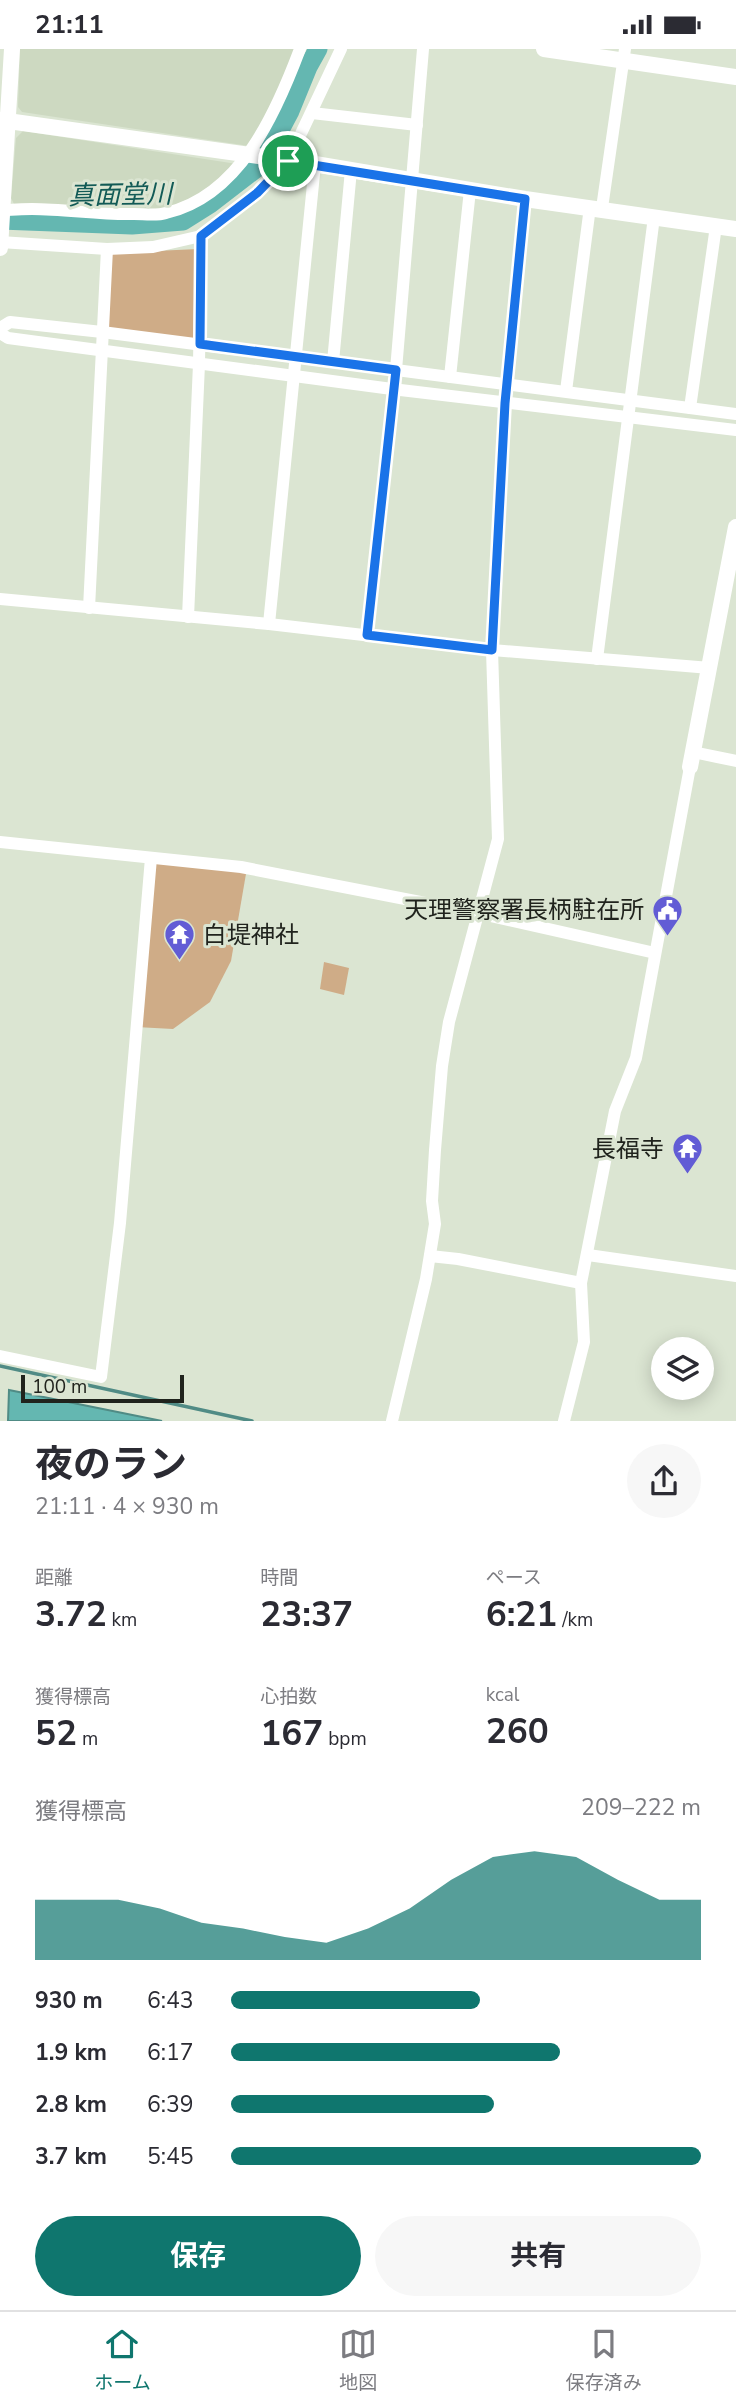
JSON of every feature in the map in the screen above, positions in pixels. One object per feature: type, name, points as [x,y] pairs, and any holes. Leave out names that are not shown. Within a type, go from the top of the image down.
[{"type":"street","points":[[0,248],[4,120],[12,49]]},
{"type":"street","points":[[1,211],[33,209],[112,215],[166,213],[201,199],[251,156],[285,89],[300,49]]},
{"type":"street","points":[[0,240],[107,249],[153,247],[201,236],[257,193],[285,161],[312,113],[341,49]]},
{"type":"street","points":[[367,635],[396,370],[423,49]]},
{"type":"street","points":[[544,49],[624,54],[736,77]]},
{"type":"street","points":[[566,391],[624,54]]},
{"type":"street","points":[[312,113],[417,125]]},
{"type":"street","points":[[4,120],[315,164],[525,199],[736,229]]},
{"type":"street","points":[[269,624],[315,164]]},
{"type":"street","points":[[333,362],[351,170]]},
{"type":"street","points":[[450,377],[470,190]]},
{"type":"street","points":[[392,1421],[435,1224],[432,1201],[442,1066],[449,1022],[498,839],[492,650],[505,403],[525,199]]},
{"type":"street","points":[[597,659],[654,216]]},
{"type":"street","points":[[690,408],[716,226]]},
{"type":"street","points":[[188,617],[200,344],[201,236]]},
{"type":"street","points":[[89,608],[107,249]]},
{"type":"street","points":[[0,328],[10,322],[102,332],[736,414]]},
{"type":"street","points":[[0,333],[8,338],[199,364],[736,430]]},
{"type":"street","points":[[564,1421],[584,1342],[581,1283],[615,1111],[636,1058],[736,527]]},
{"type":"street","points":[[0,599],[269,624],[492,650],[710,668]]},
{"type":"street","points":[[691,759],[736,761]]},
{"type":"street","points":[[0,842],[241,867],[477,913],[655,953]]},
{"type":"street","points":[[0,1356],[101,1377],[120,1223],[152,858]]},
{"type":"street","points":[[588,1255],[736,1276]]},
{"type":"street","points":[[430,1256],[581,1283]]},
{"type":"shaded area","points":[[20,49],[296,49],[277,94],[249,146],[22,112],[18,107]]},
{"type":"shaded area","points":[[23,131],[237,164],[208,190],[171,207],[132,211],[14,204],[11,198],[16,138]]},
{"type":"shaded area","points":[[198,249],[194,339],[107,328],[112,253]]},
{"type":"shaded area","points":[[151,858],[247,868],[231,961],[210,1002],[173,1029],[136,1027]]},
{"type":"shaded area","points":[[324,962],[349,968],[344,995],[320,989]]},
{"type":"water","points":[[9,1390],[162,1421],[8,1421]]},
{"type":"waterway","name":"真面堂川","points":[[0,220],[132,225],[183,221],[262,164],[318,49]]},
{"type":"waterway","points":[[0,1366],[252,1421]]},
{"type":"place","name":"天理警察署長柄駐在所","points":[[667,937]]},
{"type":"place","name":"白堤神社","points":[[180,962]]},
{"type":"place","name":"長福寺","points":[[687,1176]]},
{"type":"route","points":[[288,161],[525,199],[505,403],[492,650],[367,635],[396,370],[200,344],[201,236],[257,193],[288,161]]}]
